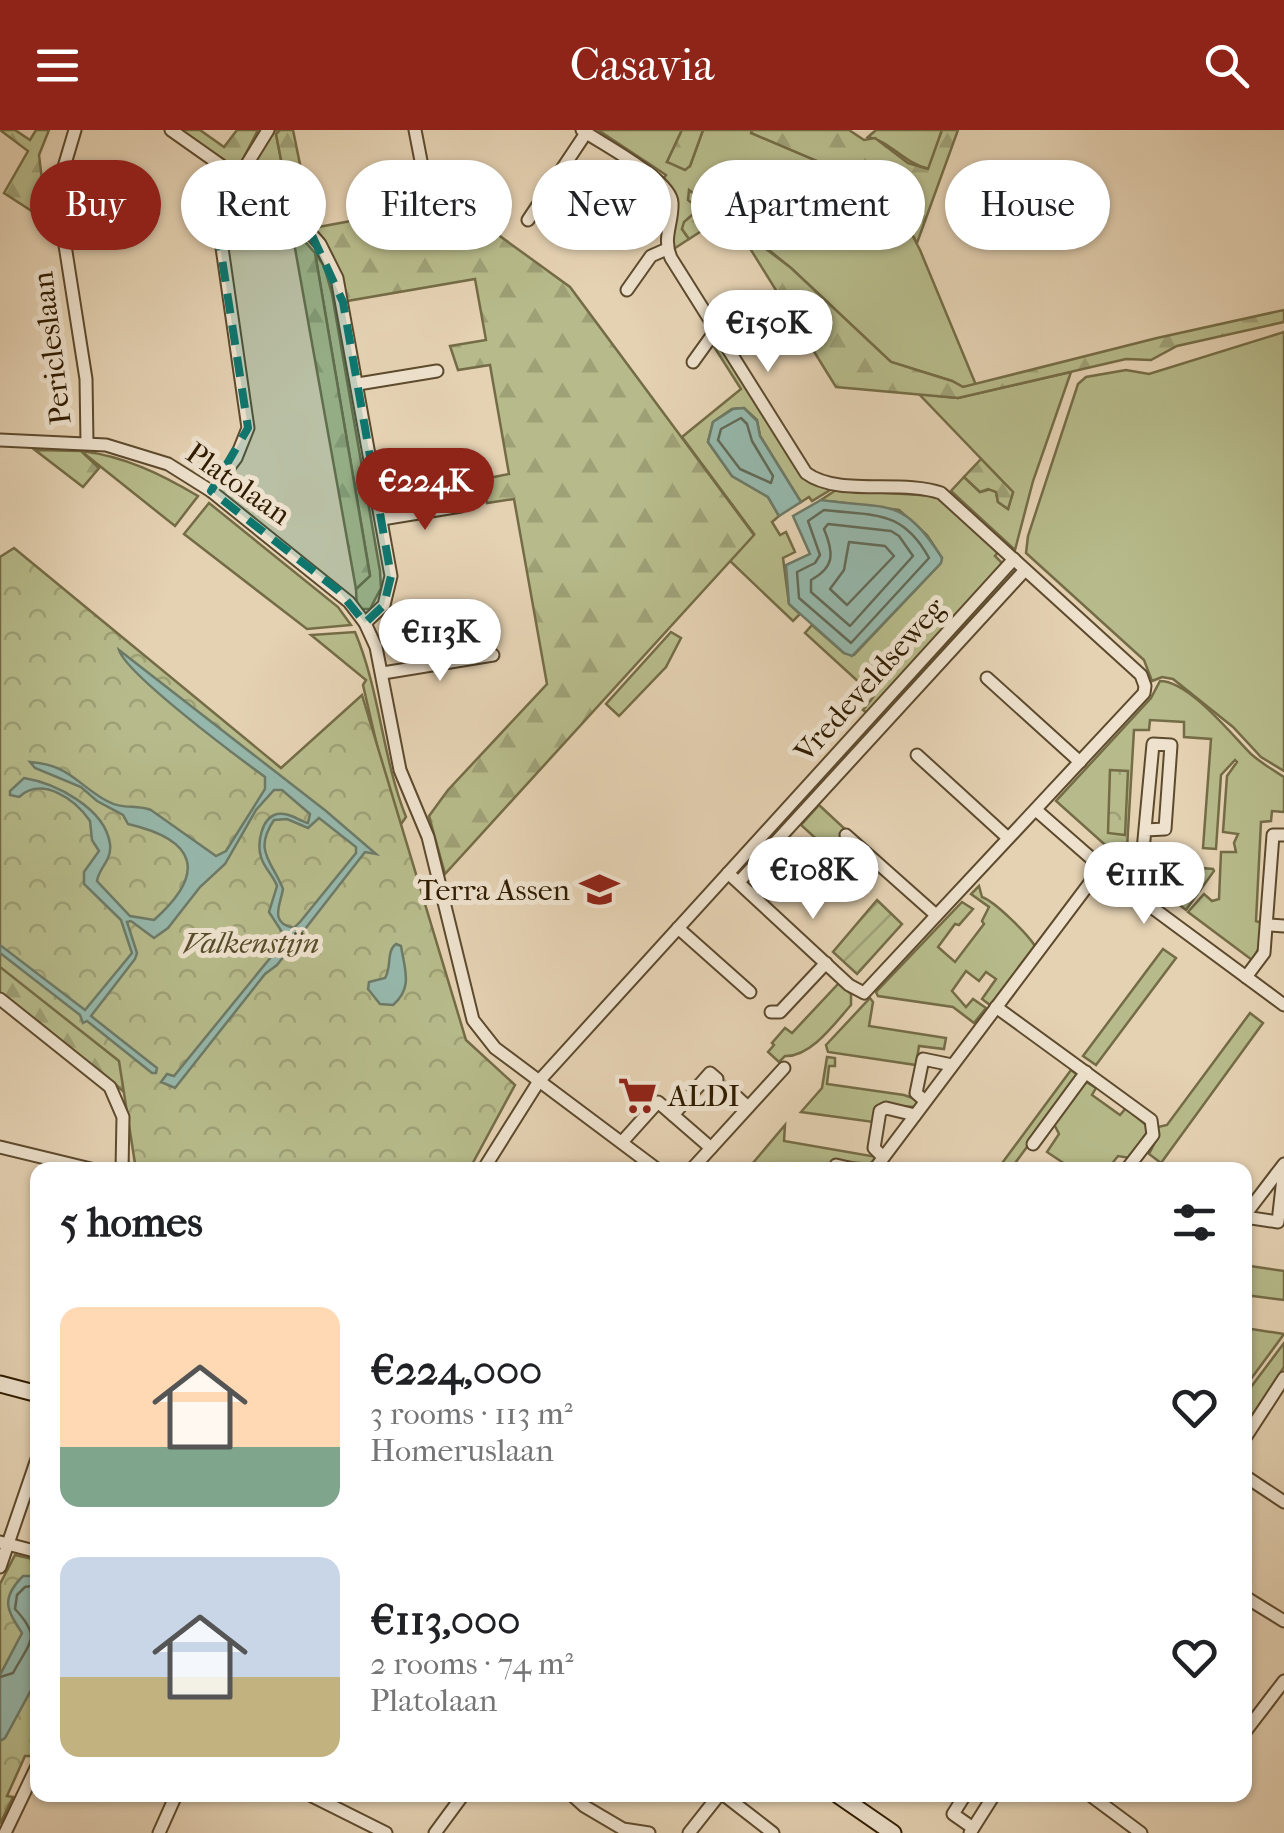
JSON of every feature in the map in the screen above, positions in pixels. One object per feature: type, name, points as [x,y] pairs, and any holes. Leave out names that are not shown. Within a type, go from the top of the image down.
[{"type":"street","name":"Pericleslaan","points":[[75,130],[62,177],[59,207],[86,379],[87,442]]},
{"type":"street","points":[[171,130],[213,160]]},
{"type":"street","points":[[248,160],[268,130]]},
{"type":"street","points":[[415,130],[421,160]]},
{"type":"street","points":[[528,220],[584,131],[627,160]]},
{"type":"street","points":[[211,491],[236,458],[248,428],[221,250]]},
{"type":"street","points":[[323,250],[341,291],[391,588],[384,605],[365,622]]},
{"type":"street","points":[[627,290],[651,256],[665,250]]},
{"type":"street","points":[[668,250],[810,476],[825,482],[941,492],[1144,681],[1144,693],[864,993],[850,985],[728,873]]},
{"type":"street","points":[[693,362],[716,330]]},
{"type":"street","points":[[358,384],[437,371]]},
{"type":"street","name":"Platolaan","points":[[0,440],[87,442],[157,458],[211,491],[340,592],[365,622],[383,674],[400,770],[428,837],[470,1012],[489,1042],[648,1162]]},
{"type":"street","points":[[382,520],[461,506]]},
{"type":"street","name":"Vredeveldseweg","points":[[488,1162],[539,1081],[1014,559]]},
{"type":"street","name":"Vredeveldseweg","points":[[739,882],[1025,570]]},
{"type":"street","points":[[383,674],[493,654]]},
{"type":"street","points":[[987,678],[1080,762]]},
{"type":"street","points":[[1123,886],[1142,861],[1144,830],[1153,744],[1171,745],[1165,829],[1144,830]]},
{"type":"street","points":[[917,755],[1008,838]]},
{"type":"street","points":[[1036,810],[1123,886],[1284,1005]]},
{"type":"street","points":[[846,835],[936,915]]},
{"type":"street","points":[[1246,977],[1264,954],[1273,836],[1284,836]]},
{"type":"street","points":[[880,1162],[1101,868]]},
{"type":"street","points":[[1268,925],[1284,926]]},
{"type":"street","points":[[678,928],[750,992]]},
{"type":"street","points":[[771,1012],[780,1012],[826,962]]},
{"type":"street","points":[[0,999],[110,1087],[123,1116],[122,1162]]},
{"type":"street","points":[[996,1007],[1153,1124],[1152,1135],[1132,1162]]},
{"type":"street","points":[[926,1101],[916,1093],[922,1059],[952,1065]]},
{"type":"street","points":[[698,1162],[784,1068]]},
{"type":"street","points":[[1034,1144],[1086,1072]]},
{"type":"street","points":[[673,1115],[710,1073],[716,1078]]},
{"type":"street","points":[[737,1097],[748,1108]]},
{"type":"street","points":[[622,1142],[658,1102],[711,1148]]},
{"type":"street","points":[[883,1157],[874,1148],[880,1111],[886,1108],[915,1115]]},
{"type":"street","points":[[0,1147],[62,1162]]},
{"type":"street","points":[[1252,1207],[1281,1169]]},
{"type":"street","points":[[1252,1217],[1278,1222],[1284,1178],[1281,1169]]},
{"type":"street","points":[[1252,1427],[1284,1378]]},
{"type":"street","points":[[0,1384],[30,1392]]},
{"type":"street","points":[[0,1567],[30,1477]]},
{"type":"street","points":[[1252,1481],[1284,1502]]},
{"type":"street","points":[[5,1544],[30,1550]]},
{"type":"street","points":[[1252,1601],[1284,1621]]},
{"type":"street","points":[[1252,1722],[1284,1680]]},
{"type":"street","points":[[5,1833],[30,1781]]},
{"type":"street","points":[[159,1833],[173,1802]]},
{"type":"street","points":[[324,1802],[386,1833]]},
{"type":"street","points":[[434,1833],[458,1802]]},
{"type":"street","points":[[580,1802],[623,1829],[649,1833]]},
{"type":"street","points":[[689,1833],[716,1802]]},
{"type":"street","points":[[732,1802],[774,1833]]},
{"type":"street","points":[[848,1802],[893,1833]]},
{"type":"street","points":[[961,1802],[953,1814],[972,1831],[990,1802]]},
{"type":"street","points":[[1099,1802],[1141,1833]]},
{"type":"highlighted area","points":[[237,177],[310,231],[343,302],[391,576],[384,605],[365,623],[339,591],[211,491],[248,428],[216,220]]},
{"type":"green space","points":[[0,130],[15,130],[30,140],[36,130],[49,130],[40,160],[30,160],[30,210],[4,193],[28,151]]},
{"type":"green space","points":[[180,130],[200,130],[224,147],[237,130],[258,130],[243,160],[223,160]]},
{"type":"green space","points":[[272,130],[280,130],[276,134],[281,160],[253,160]]},
{"type":"green space","points":[[293,130],[299,160],[281,160],[276,134]]},
{"type":"green space","points":[[598,130],[682,130],[668,160],[643,160]]},
{"type":"green space","points":[[682,130],[703,130],[690,166],[685,170],[668,160]]},
{"type":"green space","points":[[703,130],[752,133],[815,160],[692,160]]},
{"type":"green space","points":[[849,130],[864,140],[875,138],[904,160],[815,160],[751,133]]},
{"type":"green space","points":[[876,130],[942,130],[929,169],[925,167],[925,160],[908,160],[868,137]]},
{"type":"green space","points":[[942,130],[958,130],[925,221],[925,168],[928,169]]},
{"type":"green space","points":[[671,163],[691,163],[691,219],[682,229],[689,239],[672,250],[675,204]]},
{"type":"green space","points":[[691,216],[689,239],[682,229]]},
{"type":"green space","points":[[346,222],[346,250],[512,250],[512,245],[570,287],[754,535],[445,874],[429,816],[448,790],[547,684],[514,499],[487,503],[476,494],[474,481],[509,474],[490,365],[458,370],[450,346],[486,340],[475,279],[347,301],[341,279],[325,250],[326,226]]},
{"type":"green space","points":[[295,250],[315,253],[370,576],[356,589]]},
{"type":"green space","points":[[751,250],[767,250],[791,268],[891,362],[963,387],[1284,310],[1284,322],[1177,346],[1151,360],[1126,359],[958,398],[836,387]]},
{"type":"green space","points":[[769,250],[920,250],[976,385],[963,387],[891,362]]},
{"type":"green space","points":[[315,253],[324,266],[332,294],[380,571],[381,588],[370,609],[357,609],[356,589],[370,575]]},
{"type":"green space","points":[[1284,332],[1284,771],[1261,757],[1233,727],[1173,679],[1162,677],[1152,681],[1144,660],[1026,553],[1028,536],[1078,384],[1086,377],[1126,370],[1149,374]]},
{"type":"green space","points":[[717,341],[801,474],[823,487],[835,487],[812,501],[809,497],[801,502],[760,436],[757,420],[744,408],[732,409],[713,422],[708,442],[732,476],[768,497],[779,516],[772,522],[780,535],[786,532],[795,552],[783,558],[789,604],[800,614],[793,621],[730,561],[754,534],[682,437],[741,389],[711,342]]},
{"type":"green space","points":[[1071,372],[1033,481],[1015,550],[951,491],[964,477],[980,492],[996,492],[998,502],[1008,509],[1013,492],[919,394],[958,398]]},
{"type":"green space","points":[[35,450],[81,451],[99,468],[83,487]]},
{"type":"green space","points":[[81,451],[142,467],[198,496],[175,526]]},
{"type":"green space","points":[[981,459],[1013,492],[1008,509],[998,502],[996,492],[980,492],[964,477]]},
{"type":"green space","points":[[836,490],[937,496],[999,551],[995,556],[1002,563],[867,713],[863,710],[874,696],[805,633],[812,625],[844,653],[854,655],[942,558],[927,535],[899,510],[821,500]]},
{"type":"green space","points":[[209,503],[338,607],[351,625],[307,629],[184,534]]},
{"type":"green space","name":"Valkenstijn","points":[[14,548],[281,768],[362,695],[466,1040],[515,1085],[473,1162],[135,1162],[119,1061],[0,967],[0,557]]},
{"type":"green space","points":[[1016,573],[866,737],[863,734]]},
{"type":"green space","points":[[355,632],[406,817],[401,824],[390,802],[363,685],[366,680],[311,635]]},
{"type":"green space","points":[[671,632],[681,638],[666,667],[619,716],[606,704]]},
{"type":"green space","points":[[1160,681],[1171,683],[1196,699],[1251,754],[1284,777],[1284,812],[1272,811],[1271,821],[1261,822],[1256,921],[1262,923],[1260,946],[1252,960],[1188,912],[1204,894],[1212,901],[1219,899],[1221,852],[1236,852],[1238,834],[1223,832],[1227,776],[1235,760],[1221,775],[1216,849],[1203,848],[1211,739],[1184,737],[1184,722],[1150,720],[1149,730],[1134,730],[1127,848],[1137,847],[1137,858],[1131,868],[1056,801],[1151,698]]},
{"type":"green space","points":[[1110,770],[1128,771],[1125,835],[1108,833]]},
{"type":"green space","points":[[819,805],[846,830],[841,847],[866,869],[858,877],[801,825]]},
{"type":"green space","points":[[1155,864],[1214,871],[1186,910],[1142,876]]},
{"type":"green space","points":[[979,886],[982,897],[1010,918],[1035,946],[990,1005],[982,999],[996,979],[986,972],[979,981],[966,971],[952,991],[966,1007],[973,999],[986,1008],[974,1023],[953,1007],[878,996],[876,992],[962,902],[973,909],[959,925],[955,924],[938,947],[955,962],[984,924],[989,907],[971,894]]},
{"type":"green space","points":[[877,900],[902,924],[857,974],[833,952]]},
{"type":"green space","points":[[1163,949],[1176,958],[1096,1065],[1083,1056]]},
{"type":"green space","points":[[0,953],[97,1030],[169,1132],[115,1084],[0,996]]},
{"type":"green space","points":[[839,983],[851,994],[851,1005],[813,1045],[779,1062],[768,1052],[772,1043],[785,1028],[792,1033]]},
{"type":"green space","points":[[870,998],[873,1002],[869,1026],[946,1038],[944,1049],[919,1046],[916,1065],[828,1052],[826,1045]]},
{"type":"green space","points":[[1250,1013],[1263,1023],[1160,1162],[1149,1154],[1158,1127],[1167,1125]]},
{"type":"green space","points":[[827,1057],[835,1058],[835,1066],[829,1066],[827,1084],[921,1101],[915,1107],[880,1105],[873,1122],[801,1112],[822,1088]]},
{"type":"green space","points":[[1071,1070],[1079,1076],[1016,1162],[1003,1162]]},
{"type":"green space","points":[[1083,1080],[1096,1088],[1092,1095],[1120,1115],[1126,1108],[1146,1125],[1147,1132],[1130,1158],[1118,1156],[1113,1162],[1062,1162],[1047,1152],[1059,1134],[1053,1122]]},
{"type":"green space","points":[[785,1125],[784,1141],[877,1157],[872,1162],[754,1162]]},
{"type":"green space","points":[[1252,1266],[1284,1271],[1284,1300],[1252,1296]]},
{"type":"green space","points":[[1252,1329],[1284,1334],[1252,1377]]},
{"type":"green space","points":[[1284,1343],[1284,1367],[1253,1414],[1252,1386]]},
{"type":"green space","points":[[15,1555],[30,1558],[30,1756],[25,1756],[7,1796],[13,1797],[0,1824],[0,1584]]},
{"type":"water","points":[[744,408],[757,421],[760,436],[801,502],[779,516],[768,497],[732,476],[708,442],[713,422],[733,409]]},
{"type":"water","points":[[821,500],[892,509],[916,524],[942,558],[852,656],[789,604],[786,565],[810,554],[793,516]]},
{"type":"water","points":[[119,650],[376,854],[365,852],[175,1088],[161,1082],[167,1074],[174,1076],[284,941],[269,912],[277,886],[261,857],[264,826],[277,814],[308,823],[310,814],[282,790],[274,790],[256,810],[225,864],[200,887],[168,928],[154,938],[127,922],[137,953],[135,959],[91,1016],[157,1068],[156,1073],[87,1021],[83,1023],[80,1015],[0,953],[0,945],[85,1010],[132,953],[121,920],[84,884],[84,872],[99,851],[92,840],[90,821],[58,793],[38,789],[19,797],[10,795],[10,791],[24,778],[50,785],[77,799],[99,819],[110,844],[97,881],[130,916],[154,920],[182,887],[187,860],[169,839],[128,824],[123,815],[81,787],[35,768],[30,762],[64,771],[113,804],[151,810],[216,856],[226,851],[265,789],[265,777],[185,715],[126,662]],"holes":[[[319,818],[356,847],[356,853],[300,922],[294,928],[281,922],[278,913],[283,889],[265,848],[274,820],[287,819],[308,828]]]},
{"type":"water","points":[[396,944],[401,946],[405,985],[393,1005],[380,1004],[368,989],[369,982],[385,978]]},
{"type":"water","points":[[23,1576],[30,1576],[30,1692],[0,1741],[0,1675],[22,1633],[8,1604]]},
{"type":"tunnel","points":[[717,1079],[737,1097]]},
{"type":"place","name":"Terra Assen","points":[[600,890]]},
{"type":"place","name":"ALDI","points":[[638,1096]]}]
